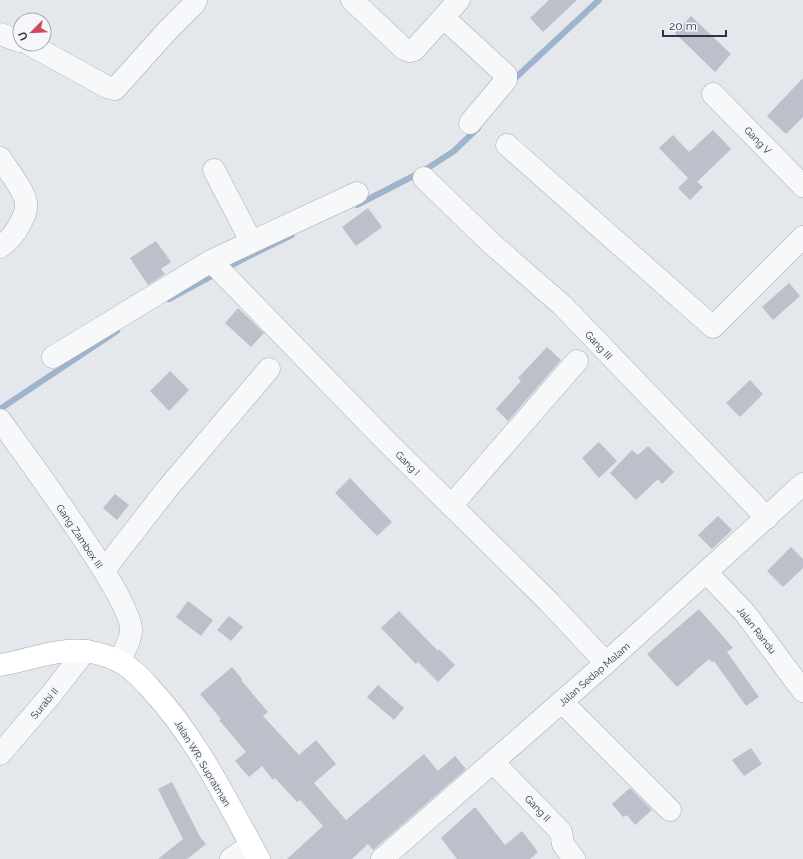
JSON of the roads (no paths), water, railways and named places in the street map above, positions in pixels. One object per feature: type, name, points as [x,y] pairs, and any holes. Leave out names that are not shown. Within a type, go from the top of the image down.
[{"type":"main road","name":"Jalan WR. Supratman","points":[[0,665],[45,654],[85,651],[119,661],[138,675],[176,718],[191,739],[255,852]]},
{"type":"street","points":[[44,52],[107,87],[115,89],[167,30],[194,4],[196,0]]},
{"type":"street","points":[[352,0],[407,51],[414,50],[459,0]]},
{"type":"street","points":[[444,18],[506,75],[506,80],[470,123]]},
{"type":"street","points":[[0,34],[12,38]]},
{"type":"street","name":"Gang V","points":[[713,94],[803,186]]},
{"type":"street","points":[[507,144],[713,328],[803,237]]},
{"type":"street","points":[[0,158],[21,190],[26,203],[26,211],[16,232],[8,242],[0,247]]},
{"type":"street","points":[[214,170],[251,241]]},
{"type":"street","name":"Gang III","points":[[424,178],[492,244],[562,305],[767,518]]},
{"type":"street","points":[[53,357],[216,266],[251,241],[357,193]]},
{"type":"street","name":"Gang I","points":[[216,266],[451,506],[549,602],[606,663]]},
{"type":"street","points":[[451,506],[577,360]]},
{"type":"street","points":[[104,570],[177,477],[269,368]]},
{"type":"street","name":"Gang Zambex III","points":[[0,420],[104,570],[129,619],[131,629],[129,640],[119,661]]},
{"type":"street","name":"Jalan Sedap Malam","points":[[382,859],[606,663],[707,573],[803,484]]},
{"type":"street","name":"Jalan Randu","points":[[707,573],[745,613],[803,691]]},
{"type":"street","name":"Surabi II","points":[[0,754],[50,696],[85,651]]},
{"type":"street","points":[[562,702],[670,810]]},
{"type":"street","name":"Gang II","points":[[493,762],[561,832],[563,844],[574,859]]},
{"type":"street","points":[[231,859],[255,852]]},
{"type":"waterway","points":[[511,82],[599,0]]},
{"type":"waterway","points":[[357,205],[425,170],[454,151],[478,128]]},
{"type":"waterway","points":[[169,299],[245,258],[292,235]]},
{"type":"waterway","points":[[0,409],[117,331]]}]
